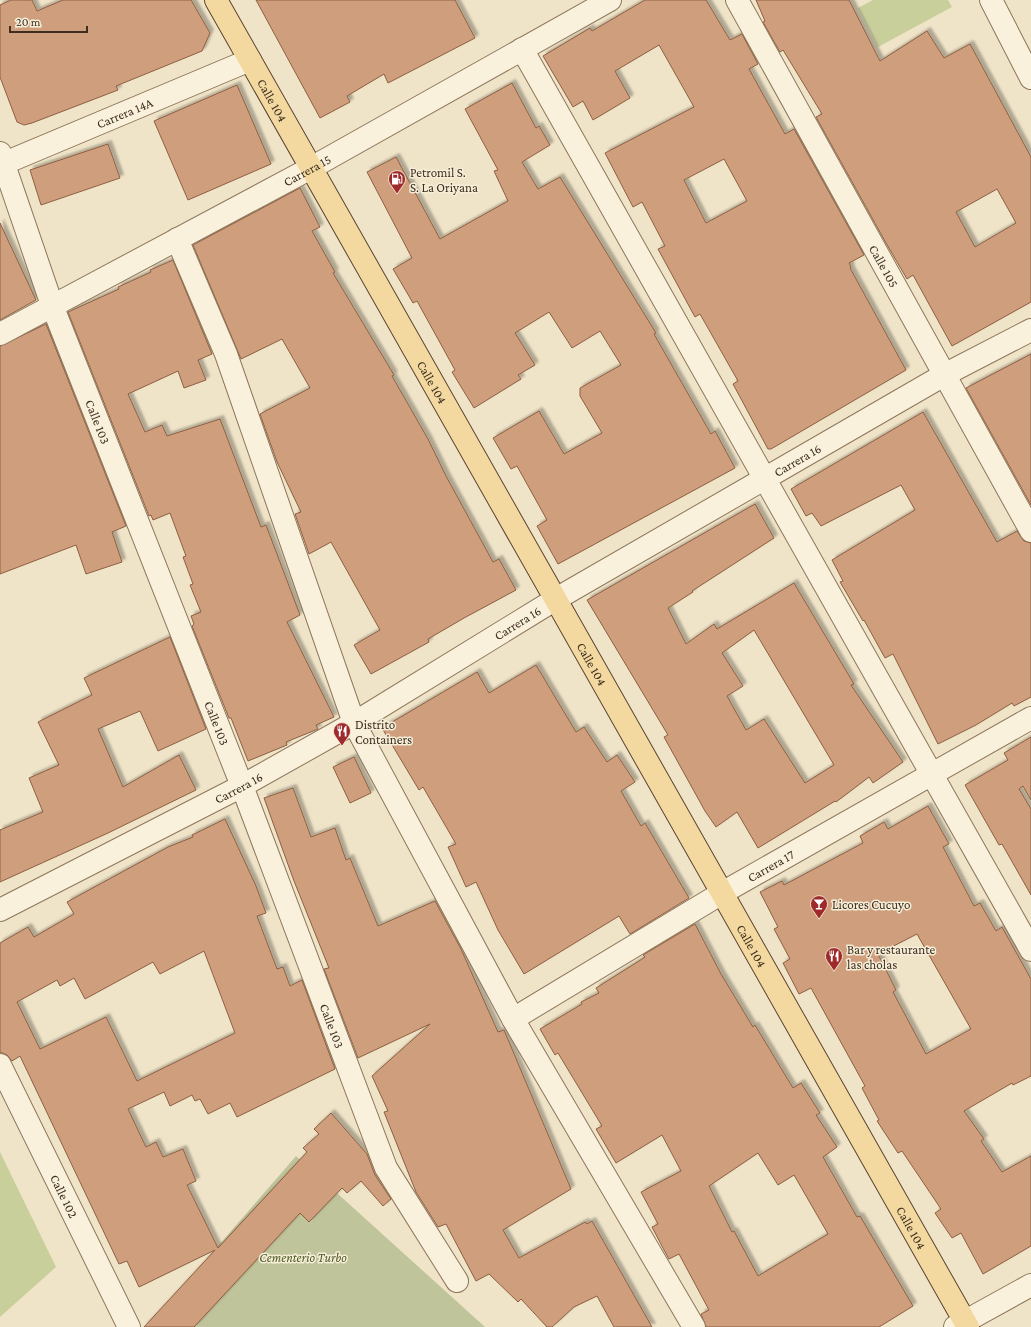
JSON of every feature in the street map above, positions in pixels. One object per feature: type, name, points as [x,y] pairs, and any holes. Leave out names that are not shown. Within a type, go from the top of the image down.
[{"type":"main road","name":"Calle 104","points":[[216,0],[722,893],[963,1325]]},
{"type":"street","name":"Carrera 15","points":[[0,334],[311,168],[610,0]]},
{"type":"street","name":"Calle 105","points":[[737,0],[1031,531]]},
{"type":"street","points":[[991,0],[1031,78]]},
{"type":"street","points":[[522,50],[1031,950]]},
{"type":"street","name":"Carrera 14A","points":[[1,161],[250,60]]},
{"type":"street","name":"Calle 103","points":[[1,161],[52,306],[242,786],[386,1168],[457,1281]]},
{"type":"street","points":[[177,239],[226,354],[354,724],[513,1019],[694,1327]]},
{"type":"street","name":"Carrera 16","points":[[0,910],[242,786],[354,724],[556,600],[944,375],[1031,330]]},
{"type":"street","name":"Carrera 17","points":[[513,1019],[722,893],[1031,718]]},
{"type":"street","name":"Calle 102","points":[[0,1065],[129,1327]]},
{"type":"street","points":[[963,1325],[1031,1285]]},
{"type":"green space","points":[[873,0],[948,0],[952,7],[878,47],[858,8]]},
{"type":"green space","points":[[0,1152],[56,1267],[0,1317]]},
{"type":"green space","name":"Cementerio Turbo","points":[[296,1156],[485,1327],[148,1327]]},
{"type":"building","points":[[11,0],[32,0],[37,11],[63,0],[191,0],[210,33],[202,51],[116,86],[118,90],[24,125],[17,122],[0,77],[0,5]]},
{"type":"building","points":[[256,0],[455,0],[475,38],[388,83],[384,74],[347,96],[350,102],[320,118]]},
{"type":"building","points":[[645,0],[706,0],[730,40],[742,34],[758,64],[749,69],[785,134],[794,129],[864,255],[849,263],[850,268],[906,370],[771,449],[768,449],[733,384],[738,381],[700,314],[695,317],[658,249],[665,246],[642,202],[633,207],[605,153],[694,107],[659,45],[615,71],[630,98],[593,120],[583,101],[573,107],[543,56],[590,28],[592,31]],"holes":[[[724,159],[747,201],[706,223],[684,180]]]},
{"type":"building","points":[[756,0],[849,0],[880,61],[927,31],[944,58],[970,44],[1031,157],[1031,302],[952,346],[913,275],[907,279],[886,243],[816,117],[822,114],[783,50],[780,52],[763,22],[765,21]],"holes":[[[997,189],[1016,223],[975,247],[956,212]]]},
{"type":"building","points":[[512,83],[536,128],[539,126],[550,145],[522,162],[538,189],[560,177],[656,333],[654,334],[711,434],[715,431],[735,468],[558,564],[537,526],[547,520],[517,466],[511,469],[493,438],[539,411],[564,454],[602,433],[580,396],[580,388],[621,365],[600,331],[572,348],[549,312],[515,333],[535,365],[518,375],[521,379],[474,408],[452,372],[455,370],[417,301],[413,303],[393,269],[412,258],[367,172],[396,157],[440,239],[508,201],[494,171],[498,170],[465,109]]},
{"type":"building","points":[[237,85],[271,164],[188,200],[154,121]]},
{"type":"building","points":[[108,144],[120,178],[41,205],[30,170]]},
{"type":"building","points":[[300,188],[320,227],[312,231],[335,272],[333,273],[394,375],[392,376],[428,439],[446,476],[493,562],[499,559],[516,590],[464,618],[428,639],[429,642],[371,674],[354,645],[380,630],[331,542],[309,554],[295,514],[301,512],[277,462],[260,414],[310,388],[282,339],[241,359],[193,245]]},
{"type":"building","points":[[0,223],[36,300],[0,320]]},
{"type":"building","points":[[173,260],[212,354],[198,360],[206,380],[184,388],[178,371],[128,394],[145,432],[162,425],[167,436],[220,419],[261,527],[266,525],[300,615],[287,622],[334,717],[316,725],[318,729],[286,742],[287,745],[248,761],[192,626],[194,624],[191,616],[201,612],[190,585],[193,584],[183,557],[186,556],[170,513],[153,520],[151,515],[149,516],[68,312],[119,289],[118,287]]},
{"type":"building","points":[[46,324],[126,526],[112,532],[122,562],[86,574],[76,545],[0,574],[0,346]]},
{"type":"building","points":[[1031,354],[1031,505],[966,388]]},
{"type":"building","points":[[923,412],[997,542],[1017,531],[1024,541],[1031,543],[1031,697],[1014,706],[1012,703],[976,725],[938,744],[893,654],[885,658],[864,620],[863,621],[840,582],[843,581],[832,560],[915,510],[901,485],[821,526],[812,513],[806,516],[791,489]]},
{"type":"building","points":[[755,504],[774,538],[668,608],[686,644],[714,624],[717,629],[794,583],[854,684],[851,685],[903,762],[873,783],[869,777],[836,802],[835,801],[758,848],[737,812],[716,827],[705,811],[664,737],[668,735],[587,600]],"holes":[[[754,630],[834,765],[805,783],[764,719],[746,730],[727,696],[743,686],[722,653]]]},
{"type":"building","points":[[170,637],[206,729],[158,751],[140,711],[98,729],[123,787],[179,755],[196,790],[108,833],[0,882],[0,830],[43,812],[29,778],[59,765],[38,722],[92,695],[84,678]]},
{"type":"building","points":[[536,665],[576,732],[584,727],[607,762],[617,755],[635,782],[621,791],[641,826],[645,823],[689,898],[630,934],[619,916],[524,974],[498,930],[476,882],[466,887],[448,847],[456,844],[423,787],[419,790],[382,728],[477,672],[489,693]]},
{"type":"building","points":[[1031,737],[1031,800],[1023,786],[1019,789],[1031,809],[1031,895],[1002,844],[999,845],[965,785],[1008,760],[1004,753]]},
{"type":"building","points":[[354,757],[371,793],[350,803],[333,767]]},
{"type":"building","points":[[293,788],[311,837],[335,828],[346,860],[350,858],[378,926],[435,901],[461,949],[498,1032],[504,1030],[571,1189],[503,1230],[519,1258],[585,1222],[587,1224],[592,1221],[652,1327],[614,1327],[597,1296],[574,1307],[552,1327],[547,1327],[521,1299],[518,1302],[489,1274],[476,1281],[446,1224],[438,1227],[416,1192],[384,1112],[388,1111],[372,1076],[430,1024],[358,1058],[324,969],[329,968],[294,881],[264,798]]},
{"type":"building","points":[[928,806],[949,844],[943,847],[974,906],[980,903],[996,931],[1002,927],[1031,979],[1031,1076],[1013,1085],[1012,1083],[964,1111],[984,1139],[981,1141],[1002,1172],[1031,1156],[1031,1246],[983,1274],[961,1233],[952,1238],[935,1213],[941,1209],[902,1151],[898,1153],[877,1121],[879,1120],[862,1088],[865,1086],[811,988],[799,994],[783,963],[790,959],[774,929],[778,927],[760,892],[782,881],[784,885],[863,843],[860,836],[884,822],[888,829]],"holes":[[[917,934],[971,1029],[926,1054],[893,992],[896,990],[878,954]]]},
{"type":"building","points":[[225,819],[256,886],[266,913],[257,916],[277,969],[283,967],[290,986],[302,980],[335,1069],[237,1117],[230,1103],[208,1114],[200,1099],[195,1101],[192,1095],[170,1106],[164,1092],[128,1109],[146,1147],[156,1142],[163,1157],[183,1149],[196,1181],[187,1185],[218,1248],[307,1152],[303,1148],[319,1134],[314,1129],[331,1113],[367,1154],[375,1175],[391,1199],[383,1206],[361,1181],[347,1193],[342,1188],[309,1222],[300,1213],[194,1327],[144,1327],[215,1250],[139,1287],[127,1261],[119,1264],[20,1056],[12,1061],[7,1055],[0,1052],[0,943],[28,927],[34,937],[74,914],[67,902],[168,847],[193,837],[192,835]],"holes":[[[204,951],[235,1033],[137,1081],[106,1017],[40,1049],[17,1002],[57,980],[60,986],[74,978],[85,999],[153,962],[160,974]]]},
{"type":"building","points":[[695,924],[721,974],[753,1027],[755,1025],[793,1088],[801,1083],[820,1113],[816,1115],[837,1147],[823,1157],[857,1217],[860,1216],[913,1306],[879,1327],[706,1327],[701,1314],[709,1310],[679,1254],[669,1259],[652,1227],[658,1224],[641,1192],[681,1171],[662,1135],[616,1163],[596,1129],[602,1126],[558,1053],[555,1055],[540,1029],[582,1004],[581,1002],[599,993],[596,988],[645,957],[643,955]],"holes":[[[758,1153],[778,1185],[794,1175],[828,1234],[758,1276],[734,1231],[732,1232],[709,1186]]]},
{"type":"place","name":"Petromil S. S. La Oriyana","points":[[397,194]]},
{"type":"place","name":"Distrito Containers","points":[[342,746]]},
{"type":"place","name":"Licores Cucuyo","points":[[819,919]]},
{"type":"place","name":"Bar y restaurante las cholas","points":[[834,971]]}]
